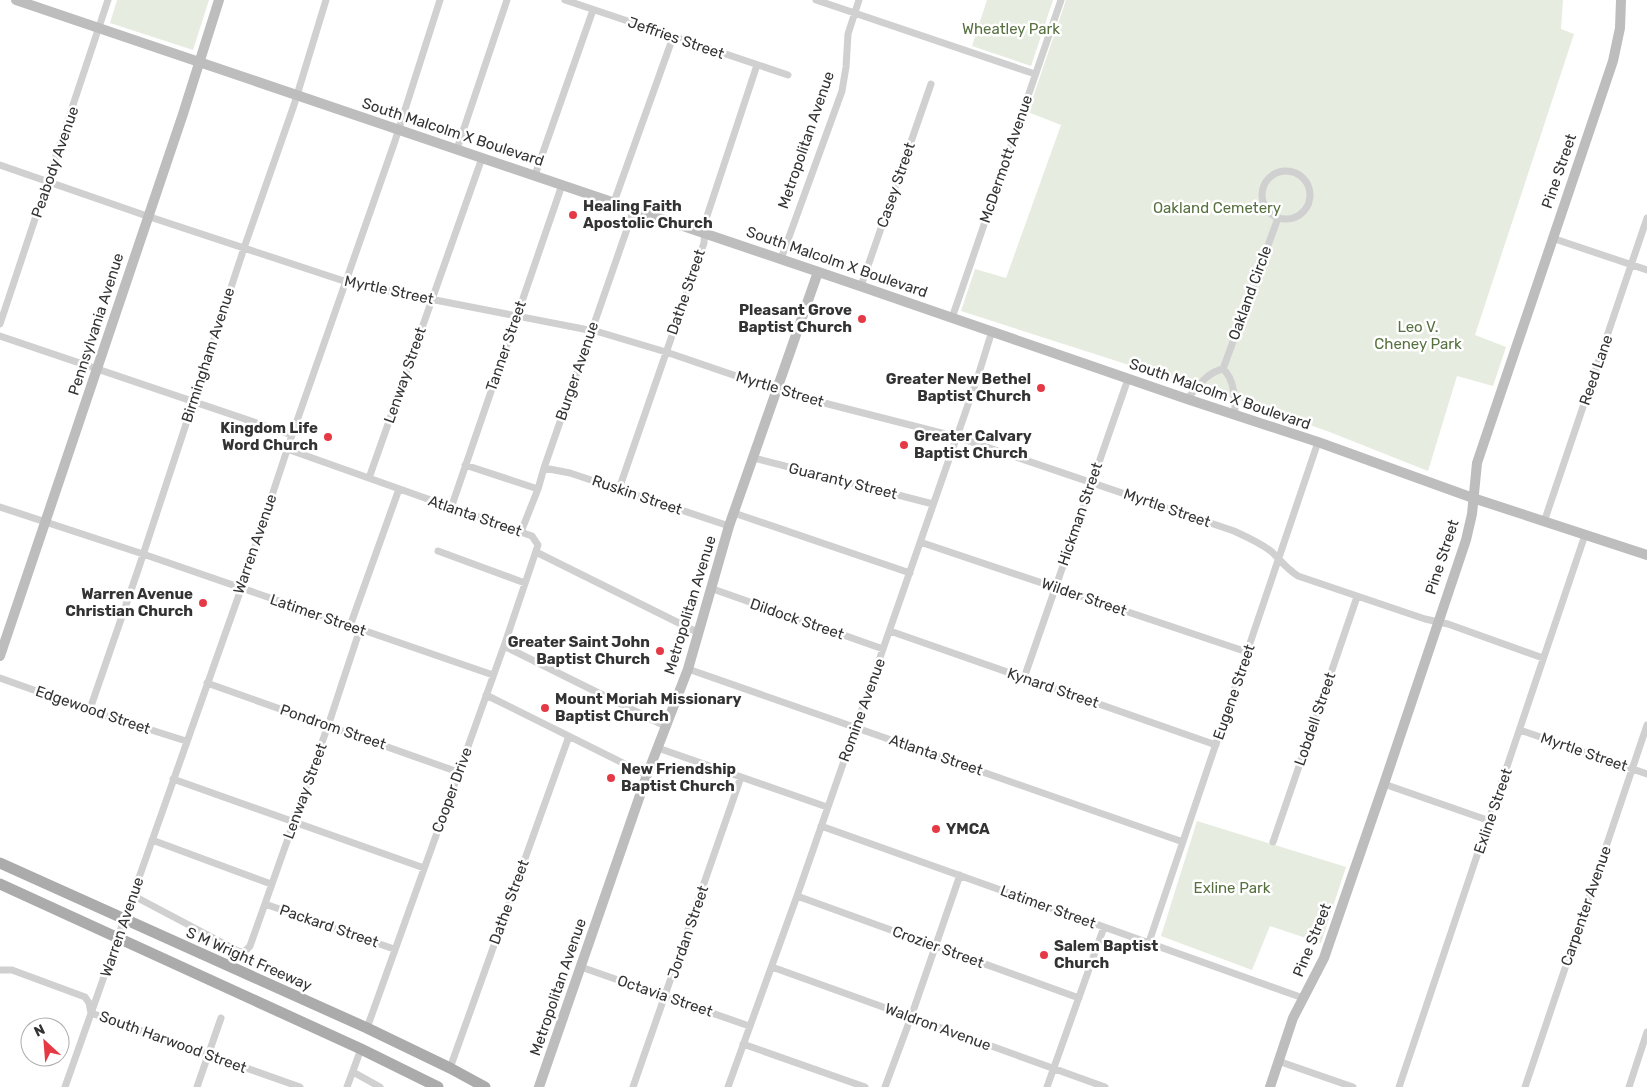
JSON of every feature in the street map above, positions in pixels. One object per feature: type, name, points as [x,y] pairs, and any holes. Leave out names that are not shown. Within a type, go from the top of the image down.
[{"type":"main road","name":"S M Wright Freeway","points":[[0,863],[366,1028],[450,1068],[484,1087]]},
{"type":"main road","points":[[0,884],[361,1049],[438,1087]]},
{"type":"street","name":"South Malcolm X Boulevard","points":[[16,0],[1318,442],[1472,498],[1647,555]]},
{"type":"street","name":"Peabody Avenue","points":[[0,324],[108,0]]},
{"type":"street","name":"Pennsylvania Avenue","points":[[0,656],[183,114],[219,0]]},
{"type":"street","name":"Birmingham Avenue","points":[[90,709],[296,95],[326,0]]},
{"type":"street","name":"Warren Avenue","points":[[65,1087],[241,589],[287,449],[398,129],[440,0]]},
{"type":"street","points":[[456,149],[508,0]]},
{"type":"street","name":"Jeffries Street","points":[[565,0],[788,75]]},
{"type":"street","points":[[816,0],[1035,74]]},
{"type":"street","name":"Metropolitan Avenue","points":[[781,259],[842,91],[848,34],[859,0]]},
{"type":"street","name":"McDermott Avenue","points":[[952,318],[1061,0]]},
{"type":"street","name":"Pine Street","points":[[1270,1087],[1293,1018],[1324,958],[1466,540],[1472,514],[1472,498],[1477,463],[1613,61],[1618,36],[1621,0]]},
{"type":"street","points":[[535,175],[593,10]]},
{"type":"street","points":[[614,202],[672,37]]},
{"type":"street","name":"Dathe Street","points":[[619,489],[704,243],[705,222],[757,66]]},
{"type":"street","name":"Casey Street","points":[[861,286],[931,84]]},
{"type":"street","name":"Lenway Street","points":[[368,478],[482,158]]},
{"type":"street","name":"Myrtle Street","points":[[0,165],[346,282],[591,331],[666,352],[777,390],[956,437],[1234,531],[1255,540],[1298,576],[1357,597],[1448,624],[1543,658]]},
{"type":"street","points":[[1282,171],[1293,172],[1305,180],[1310,198],[1308,205],[1303,212],[1293,218],[1278,218],[1272,215],[1265,207],[1262,188],[1273,174],[1282,171]]},
{"type":"street","name":"Tanner Street","points":[[451,508],[562,185]]},
{"type":"street","name":"Burger Avenue","points":[[521,532],[538,489],[634,209]]},
{"type":"street","name":"Oakland Circle","points":[[1223,369],[1278,218]]},
{"type":"street","name":"Reed Lane","points":[[1544,522],[1647,218]]},
{"type":"street","points":[[1552,238],[1647,270]]},
{"type":"street","name":"Metropolitan Avenue","points":[[539,1087],[647,775],[688,669],[729,526],[818,272]]},
{"type":"street","name":"Romine Avenue","points":[[728,1087],[890,631],[992,331]]},
{"type":"street","points":[[0,336],[292,435]]},
{"type":"street","points":[[1187,399],[1208,376],[1214,371],[1223,369],[1229,376],[1232,385],[1235,399],[1235,415]]},
{"type":"street","name":"Hickman Street","points":[[1024,678],[1128,379]]},
{"type":"street","name":"Eugene Street","points":[[1149,942],[1318,442]]},
{"type":"street","name":"Atlanta Street","points":[[287,449],[532,536],[537,541],[536,552],[699,633]]},
{"type":"street","name":"Guaranty Street","points":[[754,458],[933,504]]},
{"type":"street","points":[[465,465],[538,489]]},
{"type":"street","name":"Ruskin Street","points":[[544,468],[570,473],[729,526]]},
{"type":"street","points":[[350,626],[399,489]]},
{"type":"street","name":"Latimer Street","points":[[0,507],[143,554],[494,675]]},
{"type":"street","points":[[734,513],[910,572]]},
{"type":"street","name":"Exline Street","points":[[1399,1087],[1585,535]]},
{"type":"street","name":"Wilder Street","points":[[920,542],[1247,652]]},
{"type":"street","points":[[438,550],[525,583]]},
{"type":"street","name":"Cooper Drive","points":[[366,1028],[494,675],[536,552]]},
{"type":"street","name":"Dildock Street","points":[[710,588],[883,649]]},
{"type":"street","name":"Lobdell Street","points":[[1273,842],[1357,597]]},
{"type":"street","name":"Lenway Street","points":[[132,895],[238,951],[246,951],[250,946],[265,904],[360,629]]},
{"type":"street","name":"Kynard Street","points":[[890,631],[1216,745]]},
{"type":"street","points":[[504,646],[665,726]]},
{"type":"street","name":"Atlanta Street","points":[[688,669],[1183,842]]},
{"type":"street","name":"Edgewood Street","points":[[0,678],[186,742]]},
{"type":"street","name":"Pondrom Street","points":[[208,683],[458,772]]},
{"type":"street","points":[[486,695],[647,775]]},
{"type":"street","name":"Carpenter Avenue","points":[[1525,1087],[1647,725]]},
{"type":"street","name":"Myrtle Street","points":[[1520,730],[1647,774]]},
{"type":"street","name":"Dathe Street","points":[[450,1068],[568,736]]},
{"type":"street","points":[[658,748],[827,807]]},
{"type":"street","name":"Jordan Street","points":[[633,1087],[742,778]]},
{"type":"street","points":[[173,779],[424,868]]},
{"type":"street","points":[[1384,784],[1490,821]]},
{"type":"street","name":"Latimer Street","points":[[821,826],[1303,998]]},
{"type":"street","points":[[152,840],[271,884]]},
{"type":"street","points":[[885,1087],[960,875]]},
{"type":"street","name":"Crozier Street","points":[[797,896],[1079,998]]},
{"type":"street","name":"Packard Street","points":[[265,904],[394,949]]},
{"type":"street","points":[[1047,1087],[1104,927]]},
{"type":"street","name":"Octavia Street","points":[[581,967],[666,995],[749,1026]]},
{"type":"street","name":"Waldron Avenue","points":[[772,967],[1105,1087]]},
{"type":"street","name":"South Harwood Street","points":[[0,970],[12,970],[85,997],[89,1003],[91,1013],[300,1087]]},
{"type":"street","points":[[197,1087],[221,1018]]},
{"type":"street","points":[[1629,1087],[1647,1032]]},
{"type":"street","points":[[743,1044],[865,1087]]},
{"type":"street","points":[[347,1087],[361,1049]]},
{"type":"street","points":[[1278,1061],[1353,1087]]},
{"type":"street","points":[[353,1072],[380,1087]]},
{"type":"green space","points":[[117,0],[209,0],[193,50],[110,23]]},
{"type":"green space","name":"Wheatley Park","points":[[987,0],[1053,0],[1031,66],[972,46]]},
{"type":"green space","name":"Oakland Cemetery","points":[[1066,0],[1563,0],[1561,29],[1574,34],[1475,335],[1506,347],[1493,386],[1457,376],[1428,471],[1327,431],[1235,399],[961,311],[975,269],[1006,278],[1061,125],[1028,112]]},
{"type":"green space","name":"Exline Park","points":[[1197,821],[1346,867],[1321,943],[1270,926],[1252,970],[1161,936]]},
{"type":"place","name":"Healing Faith Apostolic Church","points":[[573,215]]},
{"type":"place","name":"Pleasant Grove Baptist Church","points":[[862,319]]},
{"type":"place","name":"Greater New Bethel Baptist Church","points":[[1041,388]]},
{"type":"place","name":"Kingdom Life Word Church","points":[[328,437]]},
{"type":"place","name":"Greater Calvary Baptist Church","points":[[904,445]]},
{"type":"place","name":"Warren Avenue Christian Church","points":[[203,603]]},
{"type":"place","name":"Greater Saint John Baptist Church","points":[[660,651]]},
{"type":"place","name":"Mount Moriah Missionary Baptist Church","points":[[545,708]]},
{"type":"place","name":"New Friendship Baptist Church","points":[[611,778]]},
{"type":"place","name":"YMCA","points":[[936,829]]},
{"type":"place","name":"Salem Baptist Church","points":[[1044,955]]},
{"type":"park label","name":"Leo V. Cheney Park","points":[[1418,336]]}]
